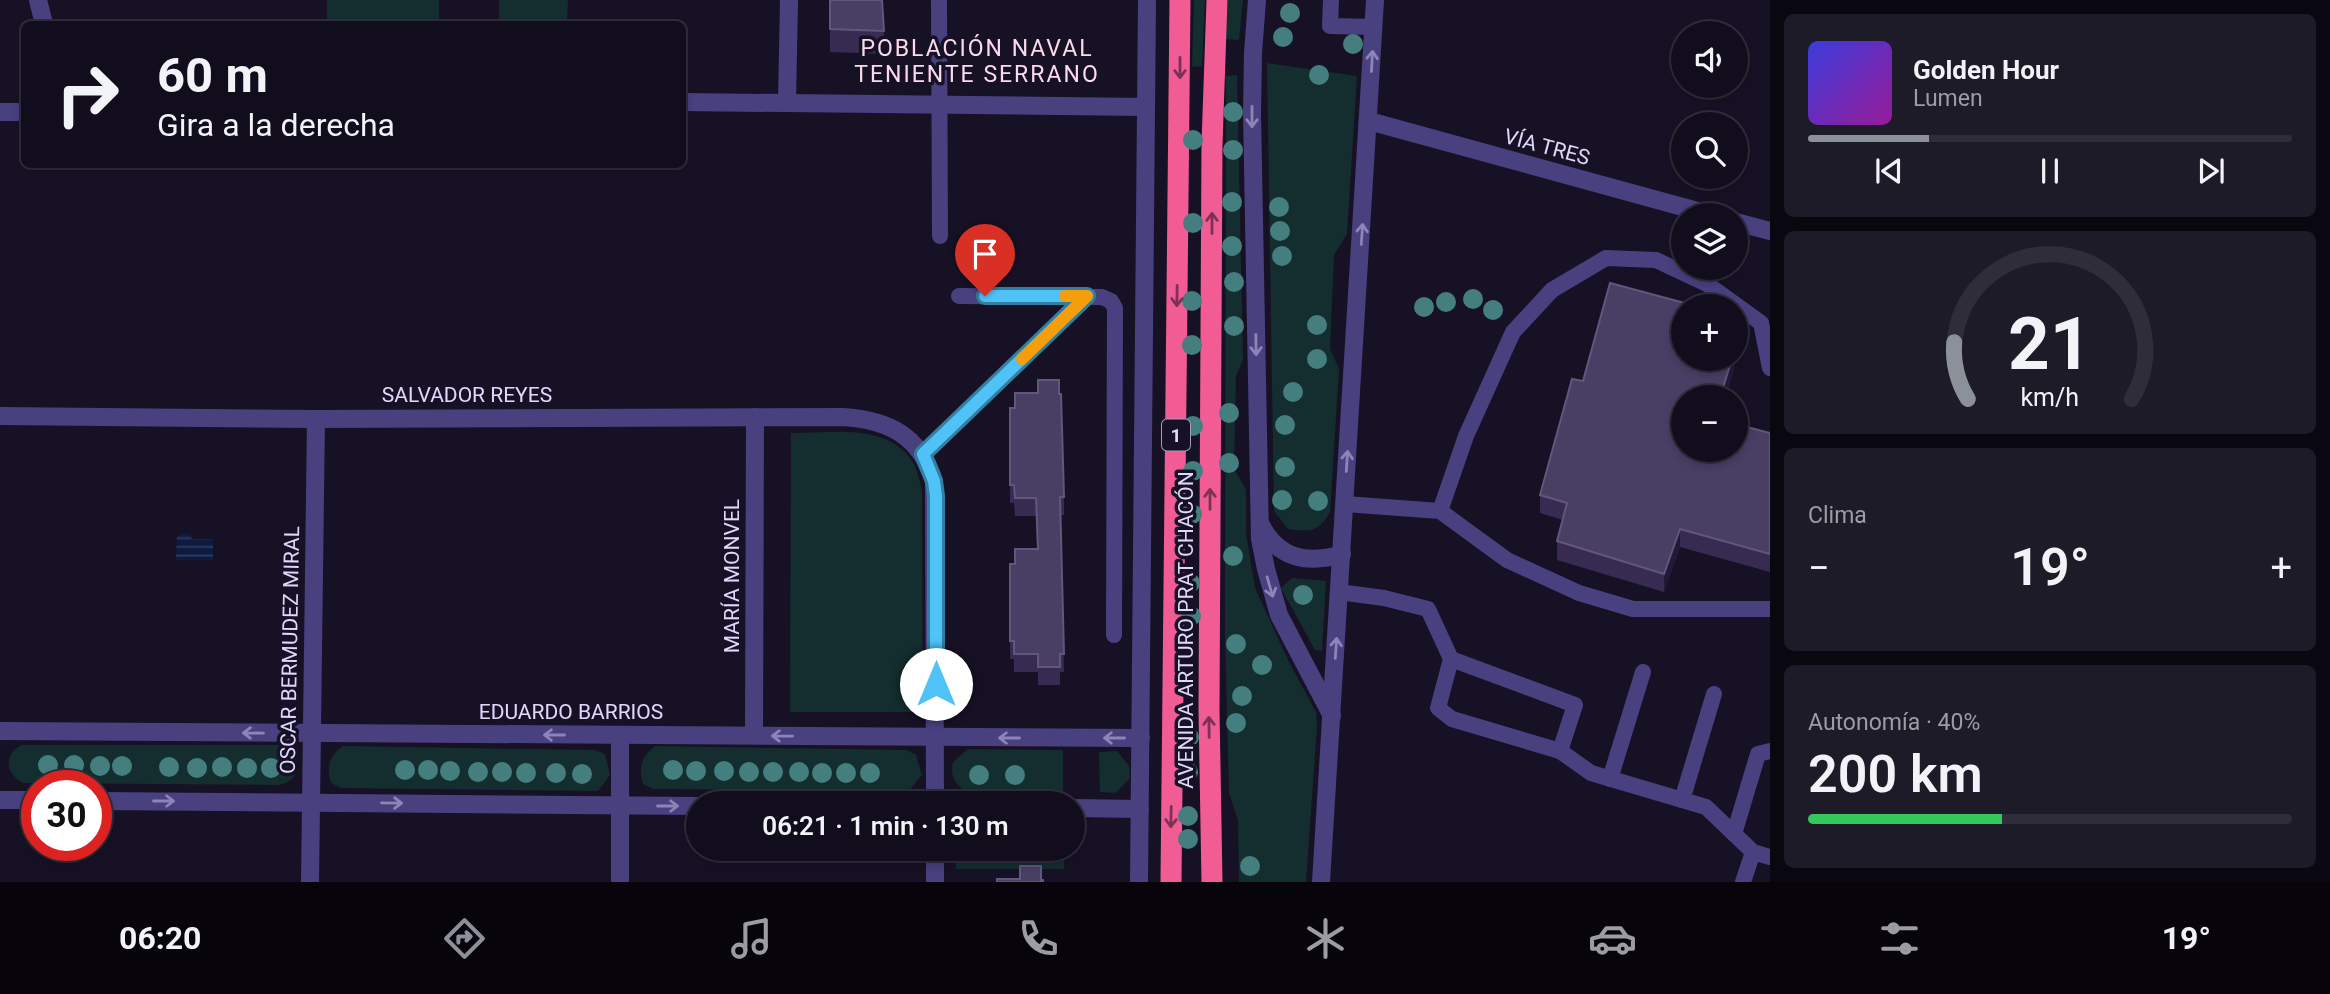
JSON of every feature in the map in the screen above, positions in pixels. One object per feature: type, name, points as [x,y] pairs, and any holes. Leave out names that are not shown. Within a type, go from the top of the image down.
[{"type":"highway","name":"AVENIDA ARTURO PRAT CHACÓN","points":[[1171,882],[1180,0]]},
{"type":"highway","name":"AVENIDA ARTURO PRAT CHACÓN","points":[[1212,882],[1209,696],[1212,158],[1217,0]]},
{"type":"street","points":[[38,0],[43,21]]},
{"type":"street","points":[[787,102],[789,0]]},
{"type":"street","name":"AVENIDA ARTURO PRAT CHACÓN","points":[[1139,882],[1147,0]]},
{"type":"street","points":[[1257,0],[1252,53],[1252,113],[1259,520],[1266,569],[1279,615],[1332,716]]},
{"type":"street","points":[[1321,882],[1375,0]]},
{"type":"street","points":[[686,102],[1146,107]]},
{"type":"street","points":[[0,112],[21,111]]},
{"type":"street","name":"VÍA TRES","points":[[1369,121],[1671,204]]},
{"type":"street","points":[[1748,225],[1770,231]]},
{"type":"street","name":"SALVADOR REYES","points":[[0,416],[316,419],[861,418],[906,436],[923,454]]},
{"type":"street","name":"MARÍA MONVEL","points":[[754,735],[755,417]]},
{"type":"street","name":"OSCAR BERMUDEZ MIRAL","points":[[310,882],[316,419]]},
{"type":"street","points":[[923,454],[932,474],[936,496],[936,791]]},
{"type":"street","points":[[1259,520],[1265,533],[1275,544],[1301,559],[1315,560],[1342,554]]},
{"type":"street","name":"EDUARDO BARRIOS","points":[[0,731],[1141,738]]},
{"type":"street","points":[[620,735],[621,882]]},
{"type":"street","points":[[0,800],[21,800]]},
{"type":"street","points":[[112,801],[686,806]]},
{"type":"street","points":[[1085,808],[1140,809]]},
{"type":"street","points":[[935,861],[935,882]]},
{"type":"lane","points":[[939,0],[940,236]]},
{"type":"lane","points":[[1331,0],[1330,26],[1374,27]]},
{"type":"lane","points":[[1440,511],[1466,436],[1513,332],[1552,290],[1606,258],[1656,260],[1707,284],[1761,323],[1770,368]]},
{"type":"lane","points":[[959,296],[1102,297],[1111,301],[1115,308],[1114,635]]},
{"type":"lane","points":[[923,454],[1087,296]]},
{"type":"lane","points":[[1345,504],[1440,511],[1507,560],[1579,593],[1633,609],[1770,609]]},
{"type":"lane","points":[[1339,592],[1384,598],[1428,609],[1451,659],[1438,708],[1452,719],[1560,751],[1591,773],[1706,807],[1753,852],[1770,858]]},
{"type":"lane","points":[[1451,659],[1575,705],[1560,751]]},
{"type":"lane","points":[[1610,779],[1643,672]]},
{"type":"lane","points":[[1682,800],[1714,694]]},
{"type":"lane","points":[[1734,834],[1758,754],[1770,751]]},
{"type":"lane","points":[[1744,882],[1753,852]]},
{"type":"green space","points":[[327,0],[439,0],[439,21],[327,21]]},
{"type":"green space","points":[[499,0],[568,0],[567,21],[499,21]]},
{"type":"green space","points":[[1194,0],[1205,0],[1202,66],[1192,67]]},
{"type":"green space","points":[[1228,0],[1243,0],[1239,40],[1225,39]]},
{"type":"green space","points":[[1267,63],[1357,76],[1347,234],[1334,255],[1330,349],[1339,369],[1330,512],[1313,530],[1288,529],[1274,511]]},
{"type":"green space","points":[[1237,75],[1243,360],[1236,376],[1234,469],[1246,489],[1246,533],[1255,588],[1289,662],[1316,712],[1306,882],[1239,882],[1238,820],[1229,793],[1225,637],[1226,76]]},
{"type":"green space","points":[[841,432],[875,436],[890,441],[914,464],[922,491],[923,712],[790,712],[791,433]]},
{"type":"green space","points":[[1292,578],[1326,581],[1322,651],[1315,650],[1281,588]]},
{"type":"green space","points":[[22,745],[278,745],[292,753],[298,765],[293,777],[279,785],[112,784],[112,770],[21,770],[21,782],[13,775],[9,764],[9,759]]},
{"type":"green space","points":[[343,746],[595,750],[605,754],[610,775],[598,791],[341,788],[331,783],[329,767],[332,758]]},
{"type":"green space","points":[[655,746],[907,750],[916,755],[922,775],[909,791],[653,789],[643,784],[641,767],[647,754]]},
{"type":"green space","points":[[968,749],[1063,750],[1063,791],[964,791],[954,778],[953,762]]},
{"type":"green space","points":[[1117,751],[1129,766],[1130,778],[1116,793],[1100,792],[1099,752]]},
{"type":"green space","points":[[956,861],[1064,861],[1064,869],[956,869]]},
{"type":"water","points":[[190,534],[192,539],[213,539],[213,560],[176,560],[177,537]]},
{"type":"building","points":[[830,0],[882,0],[884,31],[830,29]]},
{"type":"building","points":[[1610,283],[1671,299],[1671,371],[1728,371],[1724,385],[1671,385],[1671,462],[1748,462],[1748,427],[1770,433],[1770,554],[1680,529],[1664,574],[1557,541],[1567,503],[1540,495],[1572,379],[1583,381]]},
{"type":"building","points":[[1038,380],[1059,380],[1061,394],[1064,497],[1060,497],[1064,654],[1060,654],[1060,667],[1038,667],[1038,654],[1014,654],[1014,641],[1010,641],[1010,564],[1015,564],[1015,549],[1038,549],[1036,498],[1015,498],[1014,485],[1010,485],[1010,408],[1015,408],[1015,393],[1038,393]]},
{"type":"building","points":[[1020,866],[1041,866],[1043,882],[997,882],[997,879],[1020,879]]},
{"type":"slow traffic","points":[[1022,359],[1087,296],[1065,296]]},
{"type":"district","name":"POBLACIÓN NAVAL TENIENTE SERRANO","points":[[977,61]]},
{"type":"route","points":[[936,684],[936,496],[930,468],[923,454],[1087,296],[985,296]]}]
